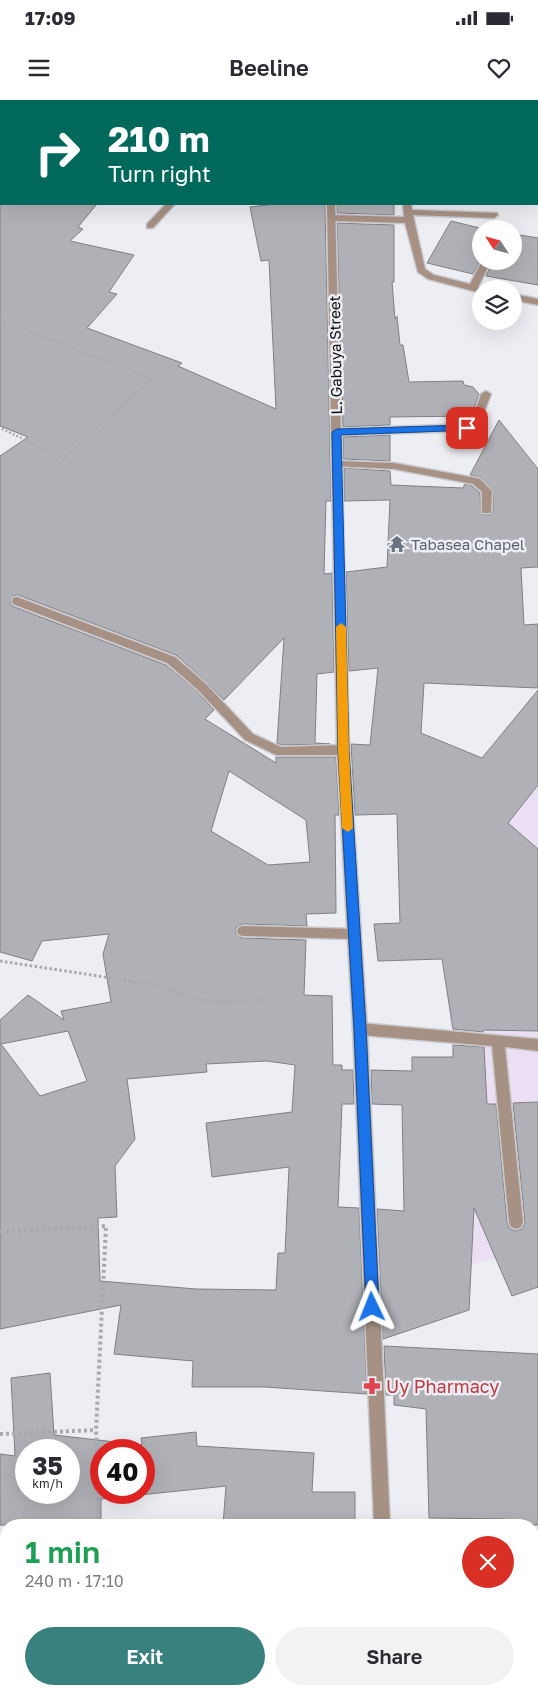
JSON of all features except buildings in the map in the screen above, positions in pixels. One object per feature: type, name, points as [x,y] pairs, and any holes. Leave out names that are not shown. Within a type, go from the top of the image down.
[{"type":"street","points":[[150,226],[169,205]]},
{"type":"street","name":"L. Gabuya Street","points":[[331,205],[343,750],[360,1029],[382,1519]]},
{"type":"street","points":[[332,218],[408,212],[494,215]]},
{"type":"street","points":[[408,212],[421,270],[431,277],[472,288]]},
{"type":"street","points":[[522,299],[538,302]]},
{"type":"street","points":[[337,432],[467,428],[475,426],[486,394]]},
{"type":"street","points":[[338,464],[394,466],[476,481],[486,491],[486,511]]},
{"type":"street","points":[[17,601],[171,660],[202,688],[249,737],[280,752],[343,750]]},
{"type":"street","points":[[243,932],[354,934]]},
{"type":"street","points":[[360,1029],[444,1035],[538,1045]]},
{"type":"street","points":[[498,1042],[516,1222]]},
{"type":"path","points":[[0,320],[152,379],[64,458],[0,428]]},
{"type":"path","points":[[0,961],[156,985],[198,1000],[221,1002],[263,999]]},
{"type":"path","points":[[0,1232],[106,1226],[96,1430],[99,1519]]},
{"type":"path","points":[[0,1434],[96,1430]]},
{"type":"shaded area","points":[[538,777],[538,1248],[471,1265],[444,954],[459,822]]},
{"type":"slow traffic","points":[[341,627],[343,750],[348,828]]},
{"type":"place","name":"Tabasea Chapel","points":[[397,544]]},
{"type":"place","name":"Uy Pharmacy","points":[[372,1386]]},
{"type":"route","points":[[372,1307],[360,1029],[343,750],[344,712],[337,432],[467,428]]}]
